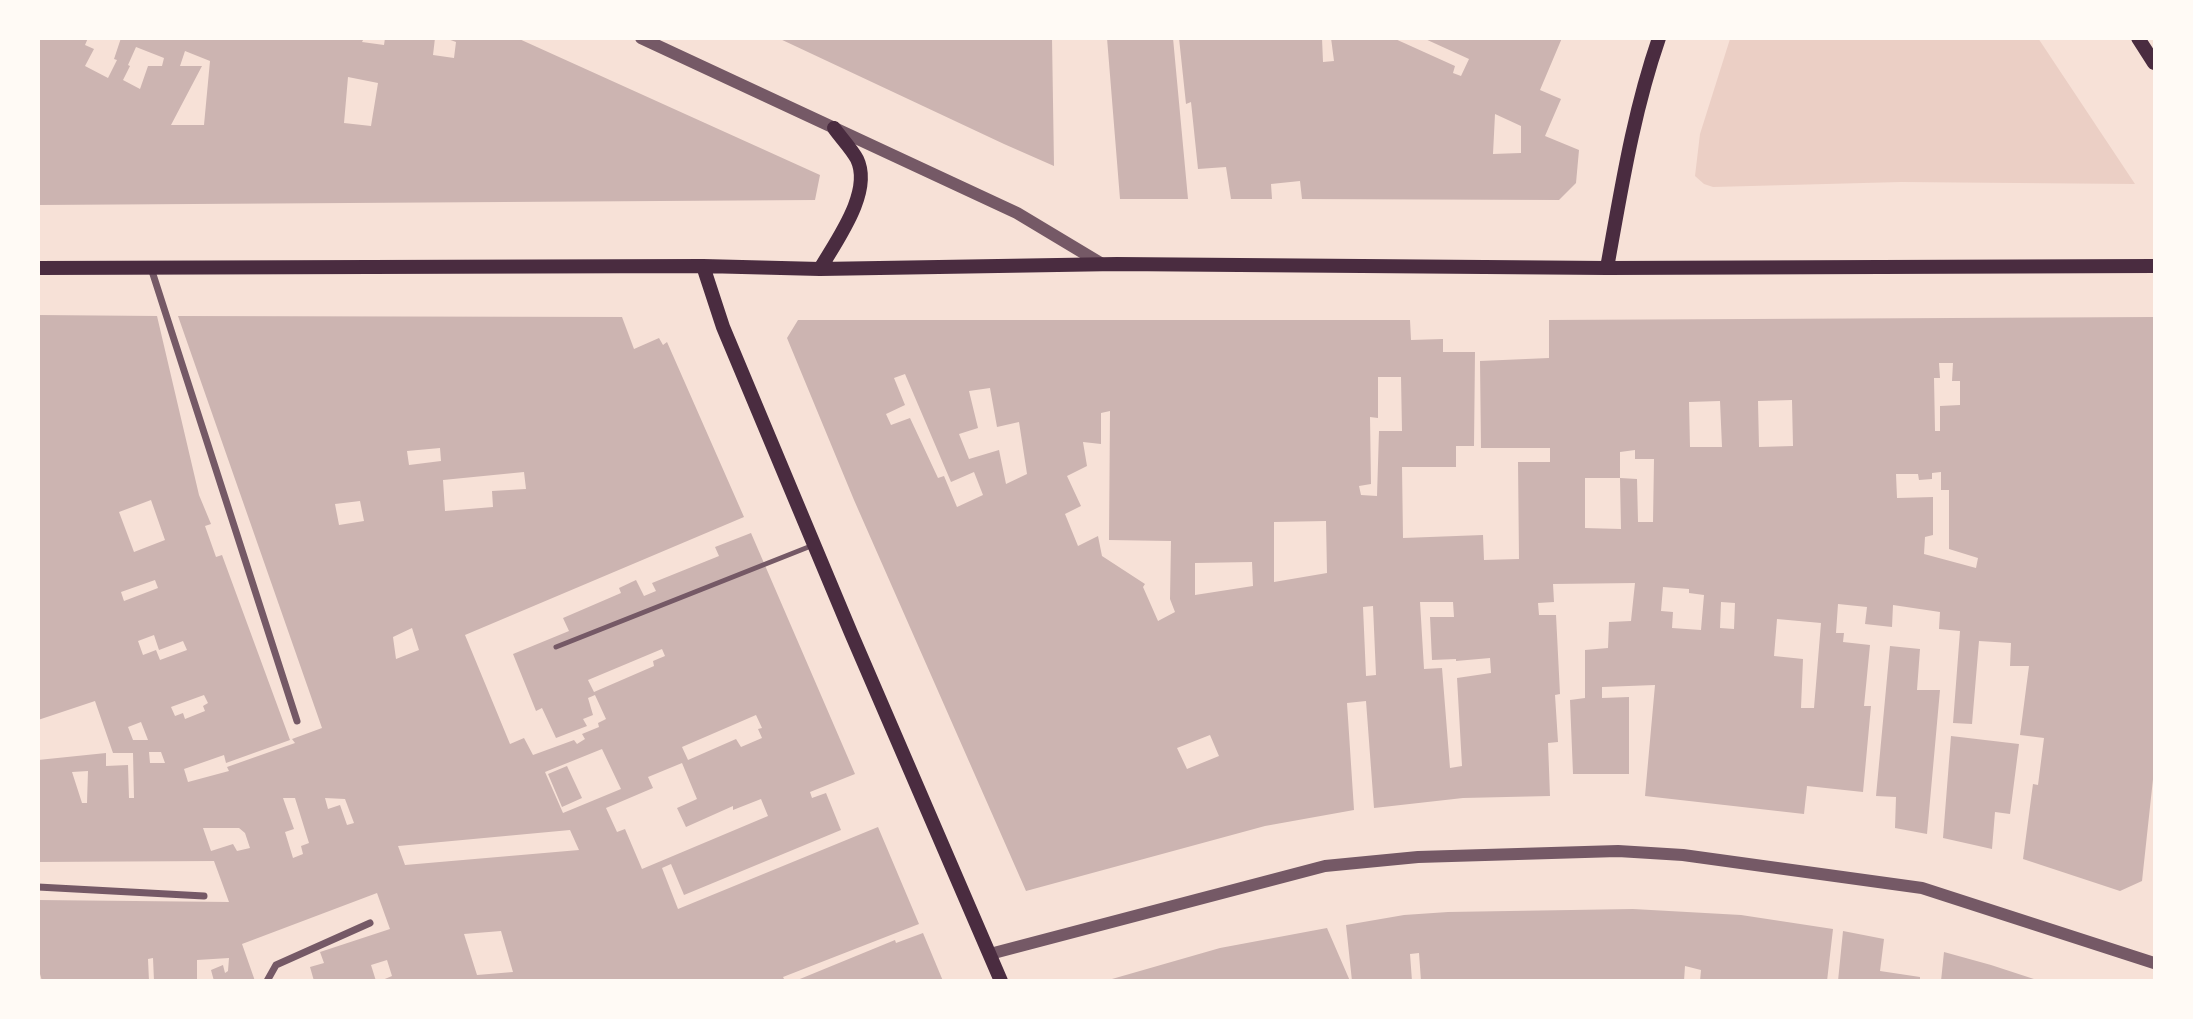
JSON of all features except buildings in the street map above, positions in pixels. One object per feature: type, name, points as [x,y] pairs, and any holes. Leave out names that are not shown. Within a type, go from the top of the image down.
[{"type":"main road","points":[[1607,268],[1646,74],[1659,38]]},
{"type":"main road","points":[[2138,38],[2154,63]]},
{"type":"main road","points":[[820,269],[845,227],[860,189],[861,173],[857,159],[834,128]]},
{"type":"main road","points":[[38,268],[820,269],[1102,264],[1607,268],[2154,266]]},
{"type":"main road","points":[[703,267],[723,327],[1001,981]]},
{"type":"street","points":[[641,38],[1017,213],[1102,264]]},
{"type":"street","points":[[150,268],[297,721]]},
{"type":"street","points":[[990,954],[1325,866],[1418,857],[1618,851],[1683,855],[1922,888],[2154,962]]},
{"type":"street","points":[[38,887],[204,896]]},
{"type":"street","points":[[267,981],[276,965],[370,923]]},
{"type":"lane","points":[[556,647],[814,545]]},
{"type":"shaded area","points":[[2038,38],[2135,184],[1901,182],[1713,187],[1704,184],[1695,176],[1700,134],[1730,39]]}]
